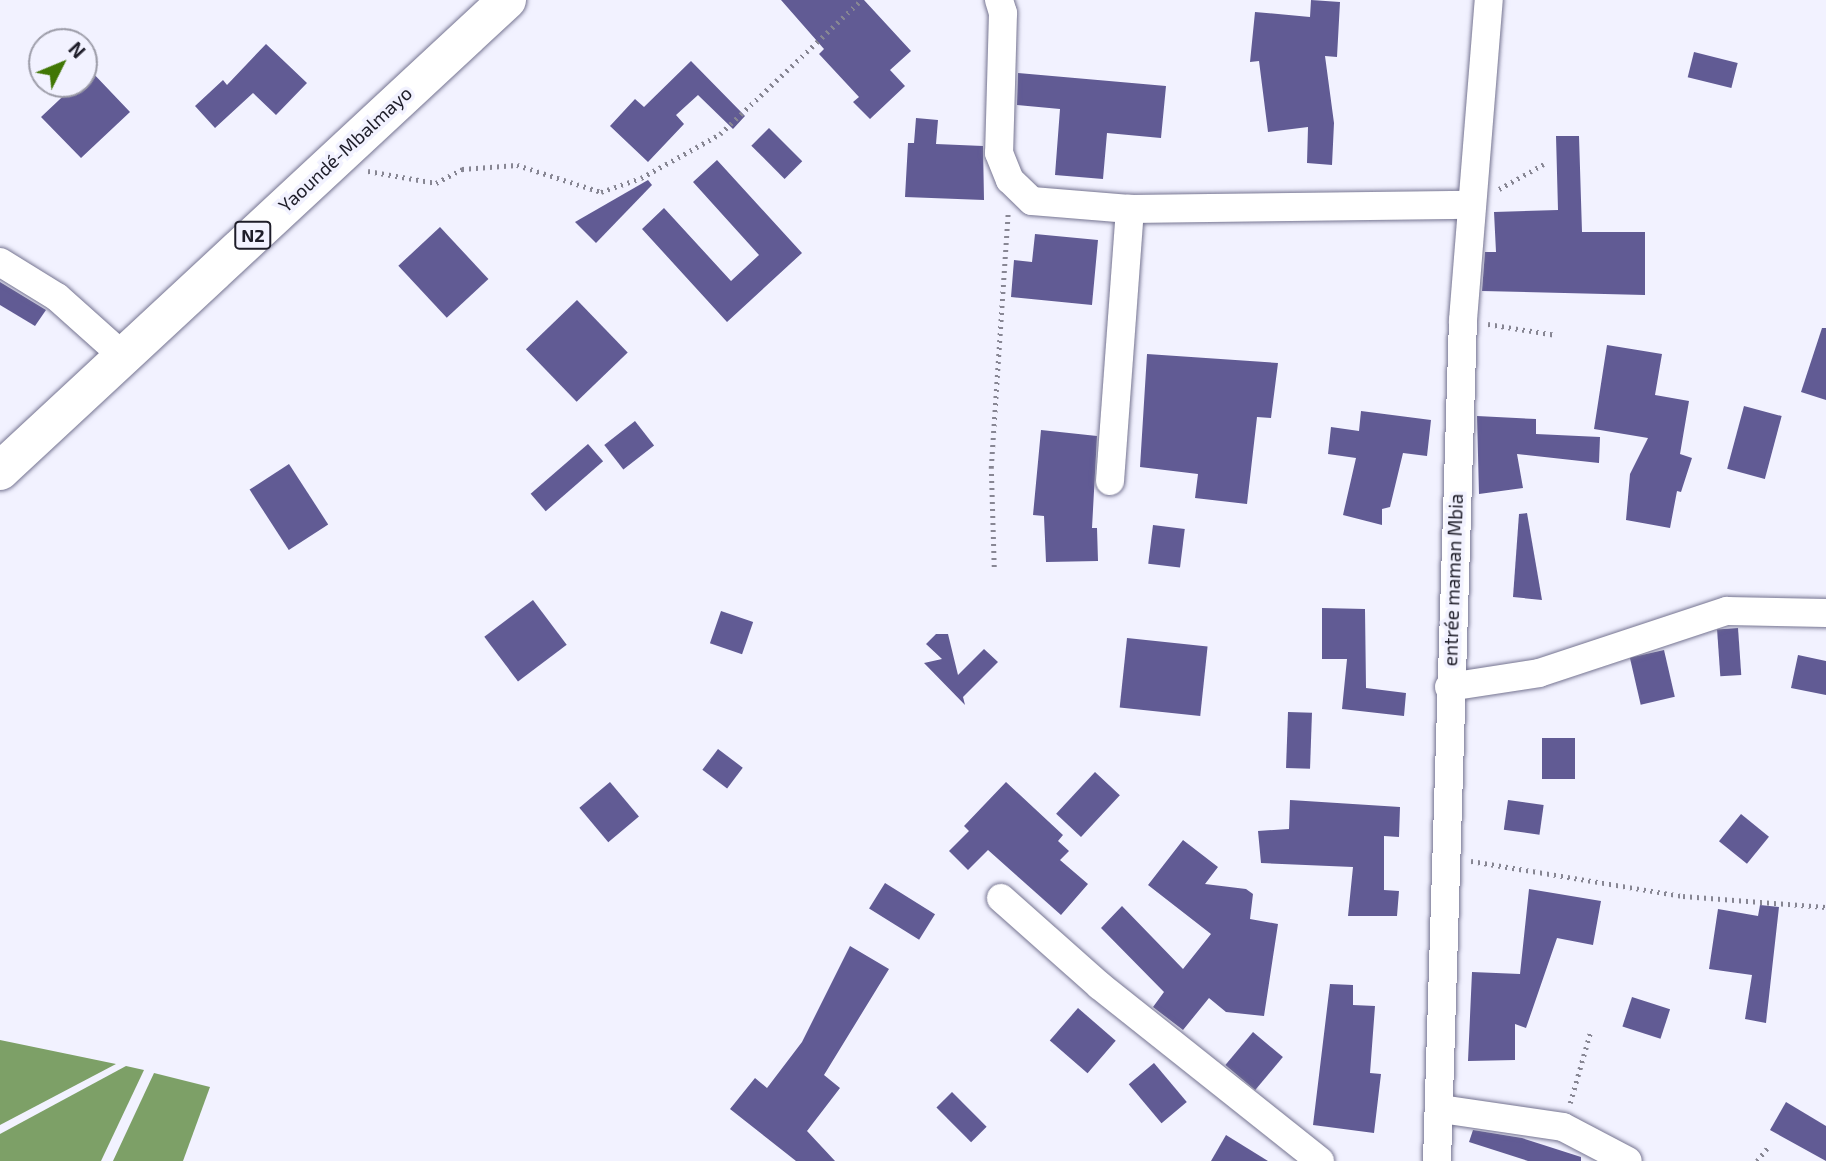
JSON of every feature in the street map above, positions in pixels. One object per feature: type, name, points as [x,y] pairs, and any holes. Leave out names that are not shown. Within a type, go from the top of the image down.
[{"type":"highway","name":"Yaoundé-Mbalmayo","points":[[0,471],[339,152],[507,0]]},
{"type":"street","points":[[999,0],[1003,13],[999,153],[1010,180],[1032,201],[1130,209],[1471,205]]},
{"type":"street","name":"entrée maman Mbia","points":[[1437,1161],[1441,1110],[1448,687],[1463,320],[1489,0]]},
{"type":"street","points":[[1110,481],[1130,209]]},
{"type":"street","points":[[0,262],[57,297],[124,357]]},
{"type":"street","points":[[1448,687],[1539,673],[1727,611],[1824,607]]},
{"type":"street","points":[[1001,898],[1100,986],[1320,1161]]},
{"type":"street","points":[[1441,1110],[1563,1127],[1628,1161]]},
{"type":"path","points":[[339,152],[350,165],[378,175],[436,183],[461,169],[517,165],[601,192],[641,178],[719,134],[861,0]]},
{"type":"path","points":[[1471,205],[1544,164]]},
{"type":"path","points":[[994,567],[991,468],[1010,180]]},
{"type":"path","points":[[1463,320],[1556,335]]},
{"type":"path","points":[[1446,856],[1683,896],[1826,907]]},
{"type":"path","points":[[1563,1127],[1591,1030]]},
{"type":"path","points":[[1757,1161],[1768,1147]]},
{"type":"shaded area","points":[[0,1040],[116,1064],[0,1125]]},
{"type":"shaded area","points":[[126,1066],[144,1070],[101,1161],[0,1161],[0,1134]]},
{"type":"shaded area","points":[[154,1073],[210,1087],[183,1161],[113,1161]]},
{"type":"building","points":[[781,0],[864,0],[911,51],[890,70],[905,86],[870,119],[853,102],[859,97],[819,54],[824,49]]},
{"type":"building","points":[[1311,0],[1340,2],[1337,57],[1325,56],[1334,123],[1332,165],[1307,163],[1308,127],[1268,132],[1259,61],[1250,62],[1255,12],[1310,17]]},
{"type":"building","points":[[266,44],[307,83],[276,115],[253,93],[215,128],[195,106],[223,80],[227,85]]},
{"type":"building","points":[[1694,52],[1738,63],[1731,88],[1688,77]]},
{"type":"building","points":[[691,61],[745,116],[733,129],[698,95],[676,115],[684,124],[648,162],[610,126],[635,99],[644,107]]},
{"type":"building","points":[[1018,73],[1166,86],[1161,138],[1107,133],[1103,179],[1055,175],[1060,109],[1017,105]]},
{"type":"building","points":[[98,78],[130,112],[81,158],[41,117],[61,98],[98,98]]},
{"type":"building","points":[[916,118],[938,120],[936,144],[983,146],[984,200],[905,197],[908,143],[914,143]]},
{"type":"building","points":[[769,128],[802,161],[785,179],[751,146]]},
{"type":"building","points":[[1556,136],[1579,136],[1582,232],[1645,232],[1645,295],[1482,291],[1485,252],[1496,252],[1494,212],[1558,210]]},
{"type":"building","points":[[717,160],[802,253],[727,322],[642,229],[664,208],[731,281],[759,255],[693,182]]},
{"type":"building","points":[[648,180],[652,185],[596,243],[575,222]]},
{"type":"building","points":[[440,227],[488,279],[447,318],[398,266]]},
{"type":"building","points":[[1035,234],[1098,240],[1092,305],[1011,297],[1014,260],[1032,262]]},
{"type":"building","points":[[0,282],[46,310],[35,326],[0,305]]},
{"type":"building","points":[[577,300],[628,353],[577,402],[526,349]]},
{"type":"building","points":[[1822,328],[1826,328],[1826,400],[1801,392]]},
{"type":"building","points":[[1607,345],[1662,354],[1655,395],[1689,401],[1680,454],[1692,458],[1681,492],[1677,491],[1670,528],[1626,520],[1630,474],[1648,438],[1594,429]]},
{"type":"building","points":[[1147,354],[1278,363],[1271,418],[1257,417],[1247,504],[1195,498],[1198,474],[1140,467]]},
{"type":"building","points":[[1744,406],[1782,416],[1765,479],[1727,469]]},
{"type":"building","points":[[1361,411],[1431,420],[1427,456],[1403,453],[1390,507],[1382,509],[1382,525],[1343,515],[1356,458],[1328,454],[1331,427],[1359,431]]},
{"type":"building","points":[[1477,416],[1536,419],[1536,434],[1600,437],[1599,463],[1517,454],[1523,488],[1479,494]]},
{"type":"building","points":[[635,421],[654,445],[623,469],[604,445]]},
{"type":"building","points":[[1041,430],[1097,436],[1092,528],[1097,528],[1098,561],[1046,562],[1044,516],[1033,515]]},
{"type":"building","points":[[588,444],[603,461],[546,511],[531,494]]},
{"type":"building","points":[[289,464],[328,524],[289,550],[250,490]]},
{"type":"building","points":[[1527,513],[1542,600],[1513,597],[1519,514]]},
{"type":"building","points":[[1153,525],[1185,529],[1180,568],[1148,564]]},
{"type":"building","points":[[533,600],[567,645],[518,681],[484,637]]},
{"type":"building","points":[[1322,608],[1365,609],[1366,688],[1406,693],[1404,716],[1342,709],[1347,659],[1322,659]]},
{"type":"building","points":[[721,611],[753,622],[742,654],[710,643]]},
{"type":"building","points":[[1738,628],[1741,675],[1720,676],[1717,629]]},
{"type":"building","points":[[936,634],[948,634],[958,675],[984,649],[998,662],[963,697],[965,705],[924,663],[942,659],[926,644]]},
{"type":"building","points":[[1127,638],[1208,646],[1200,716],[1120,708]]},
{"type":"building","points":[[1664,650],[1675,697],[1641,705],[1630,658]]},
{"type":"building","points":[[1798,655],[1826,661],[1826,695],[1791,688]]},
{"type":"building","points":[[1288,712],[1312,713],[1310,769],[1286,768]]},
{"type":"building","points":[[1542,738],[1575,738],[1575,779],[1542,779]]},
{"type":"building","points":[[718,749],[743,768],[727,788],[702,770]]},
{"type":"building","points":[[1095,772],[1120,795],[1081,837],[1056,814]]},
{"type":"building","points":[[610,782],[639,816],[608,842],[579,808]]},
{"type":"building","points":[[1006,782],[1063,835],[1058,841],[1069,851],[1060,860],[1088,884],[1061,915],[988,850],[968,870],[949,851],[969,831],[964,826]]},
{"type":"building","points":[[1290,800],[1400,807],[1399,837],[1384,836],[1384,890],[1399,891],[1397,916],[1348,916],[1353,867],[1261,863],[1258,831],[1289,829]]},
{"type":"building","points":[[1508,800],[1544,805],[1539,835],[1504,830]]},
{"type":"building","points":[[1741,814],[1769,837],[1747,864],[1719,841]]},
{"type":"building","points":[[1183,840],[1218,867],[1205,884],[1246,889],[1253,894],[1250,919],[1278,924],[1264,1016],[1226,1012],[1209,998],[1183,1030],[1153,1007],[1164,992],[1101,928],[1122,906],[1183,969],[1211,934],[1148,885]]},
{"type":"building","points":[[885,883],[935,914],[919,940],[869,908]]},
{"type":"building","points":[[1529,889],[1601,901],[1593,945],[1557,938],[1526,1028],[1515,1024],[1515,1060],[1468,1061],[1472,972],[1520,974]]},
{"type":"building","points":[[1760,905],[1779,907],[1766,1023],[1745,1019],[1752,975],[1709,969],[1718,909],[1758,916]]},
{"type":"building","points":[[850,946],[889,969],[824,1075],[840,1088],[807,1131],[835,1161],[796,1161],[730,1109],[755,1078],[767,1088],[802,1042]]},
{"type":"building","points":[[1330,984],[1353,985],[1353,1005],[1375,1006],[1370,1073],[1381,1074],[1374,1133],[1313,1125]]},
{"type":"building","points":[[1632,997],[1670,1009],[1660,1039],[1622,1026]]},
{"type":"building","points":[[1078,1008],[1116,1041],[1088,1073],[1050,1040]]},
{"type":"building","points":[[1253,1032],[1283,1057],[1255,1090],[1225,1065]]},
{"type":"building","points":[[1154,1063],[1187,1102],[1162,1123],[1129,1084]]},
{"type":"building","points":[[952,1092],[987,1127],[971,1142],[936,1108]]},
{"type":"building","points":[[1786,1102],[1826,1126],[1826,1161],[1770,1130]]},
{"type":"building","points":[[1473,1130],[1522,1138],[1581,1157],[1581,1161],[1528,1161],[1469,1142]]},
{"type":"building","points":[[1226,1135],[1268,1161],[1211,1161]]}]
